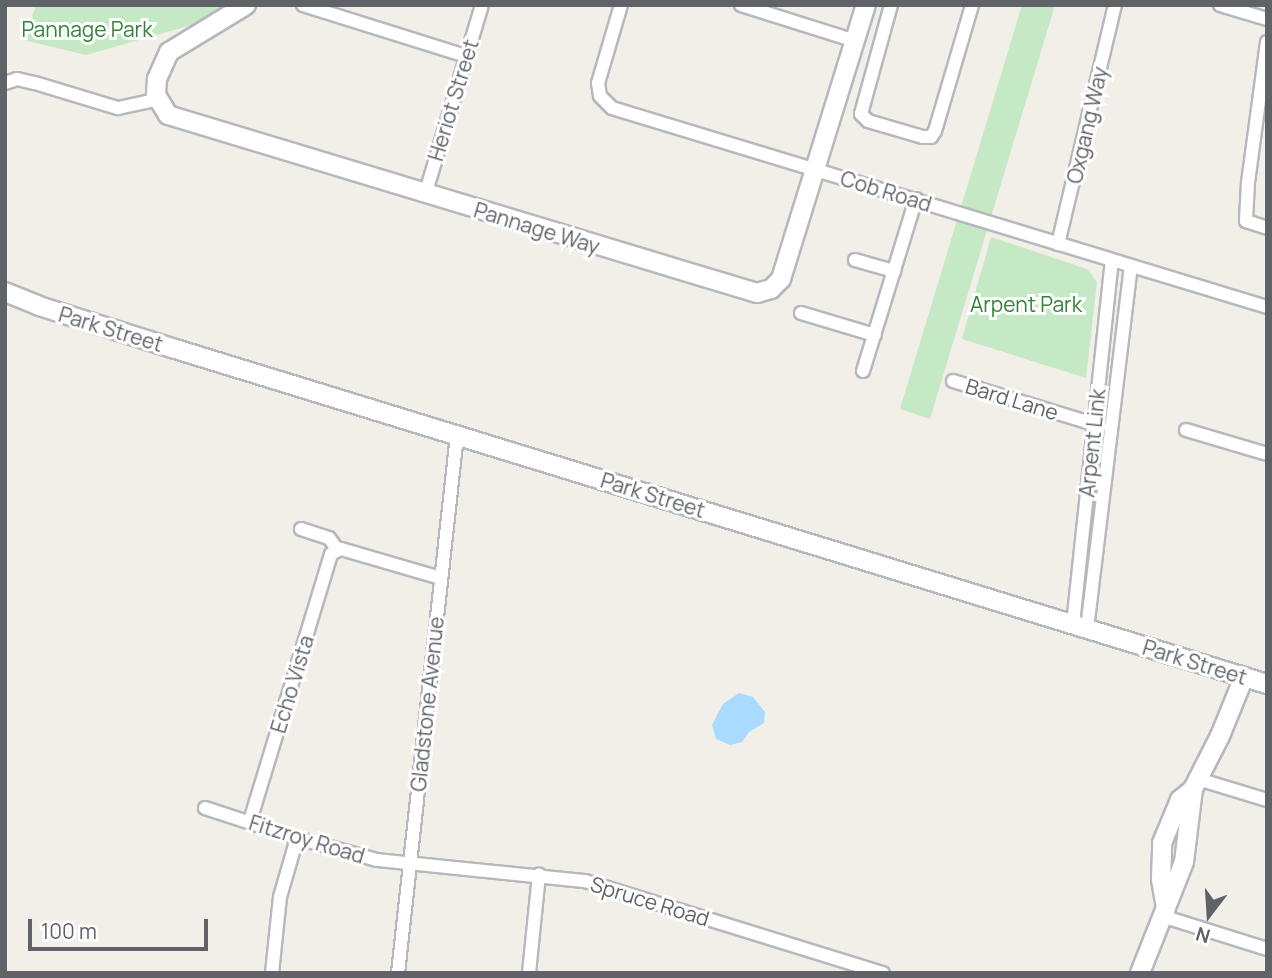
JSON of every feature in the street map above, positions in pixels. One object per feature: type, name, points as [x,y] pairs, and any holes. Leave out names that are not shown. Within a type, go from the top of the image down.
[{"type":"street","points":[[5,83],[16,79],[35,83],[118,108],[157,100],[157,79],[169,51],[246,5]]},
{"type":"street","points":[[303,5],[466,56]]},
{"type":"street","name":"Heriot Street","points":[[425,195],[482,5]]},
{"type":"street","name":"Cob Road","points":[[621,5],[598,83],[600,96],[617,110],[916,199],[1131,268],[1267,307]]},
{"type":"street","points":[[741,5],[855,41]]},
{"type":"street","name":"Pannage Way","points":[[157,100],[162,109],[177,120],[757,293],[769,290],[781,279],[866,5]]},
{"type":"street","points":[[891,5],[860,114],[868,121],[923,137],[931,137],[935,131],[972,5]]},
{"type":"street","name":"Oxgang Way","points":[[1058,244],[1115,5]]},
{"type":"street","points":[[1220,5],[1267,19]]},
{"type":"street","points":[[1267,42],[1248,182],[1246,221],[1267,228]]},
{"type":"street","points":[[863,371],[916,199]]},
{"type":"street","points":[[855,260],[894,271]]},
{"type":"street","name":"Arpent Link","points":[[1080,626],[1094,424],[1112,262]]},
{"type":"street","name":"Arpent Link","points":[[1080,626],[1111,429],[1131,268]]},
{"type":"street","name":"Park Street","points":[[5,292],[39,306],[1267,684]]},
{"type":"street","name":"Park Street","points":[[5,301],[39,306]]},
{"type":"street","points":[[801,313],[875,335]]},
{"type":"street","name":"Bard Lane","points":[[953,381],[1111,429]]},
{"type":"street","points":[[1186,430],[1267,454]]},
{"type":"street","name":"Gladstone Avenue","points":[[398,973],[457,435]]},
{"type":"street","points":[[301,529],[329,538],[337,549],[441,578]]},
{"type":"street","name":"Echo Vista","points":[[250,821],[331,554],[337,549]]},
{"type":"street","points":[[1165,914],[1161,878],[1162,843],[1180,800],[1195,784],[1220,736],[1244,677]]},
{"type":"street","points":[[1195,784],[1267,800]]},
{"type":"street","points":[[1140,973],[1184,862],[1195,784]]},
{"type":"street","name":"Fitzroy Road","points":[[205,808],[377,860],[410,864]]},
{"type":"street","points":[[272,973],[279,897],[297,838]]},
{"type":"street","name":"Spruce Road","points":[[410,864],[585,881],[883,973]]},
{"type":"street","points":[[529,973],[539,875]]},
{"type":"street","points":[[1165,914],[1267,949]]},
{"type":"green space","name":"Pannage Park","points":[[36,5],[223,5],[195,24],[86,55],[24,40]]},
{"type":"green space","points":[[1022,5],[1055,5],[930,419],[900,409]]},
{"type":"green space","name":"Arpent Park","points":[[991,237],[1087,269],[1097,282],[1086,378],[962,339]]},
{"type":"water","points":[[739,693],[753,697],[765,712],[764,723],[749,732],[742,742],[730,745],[716,739],[712,725],[723,704]]}]
